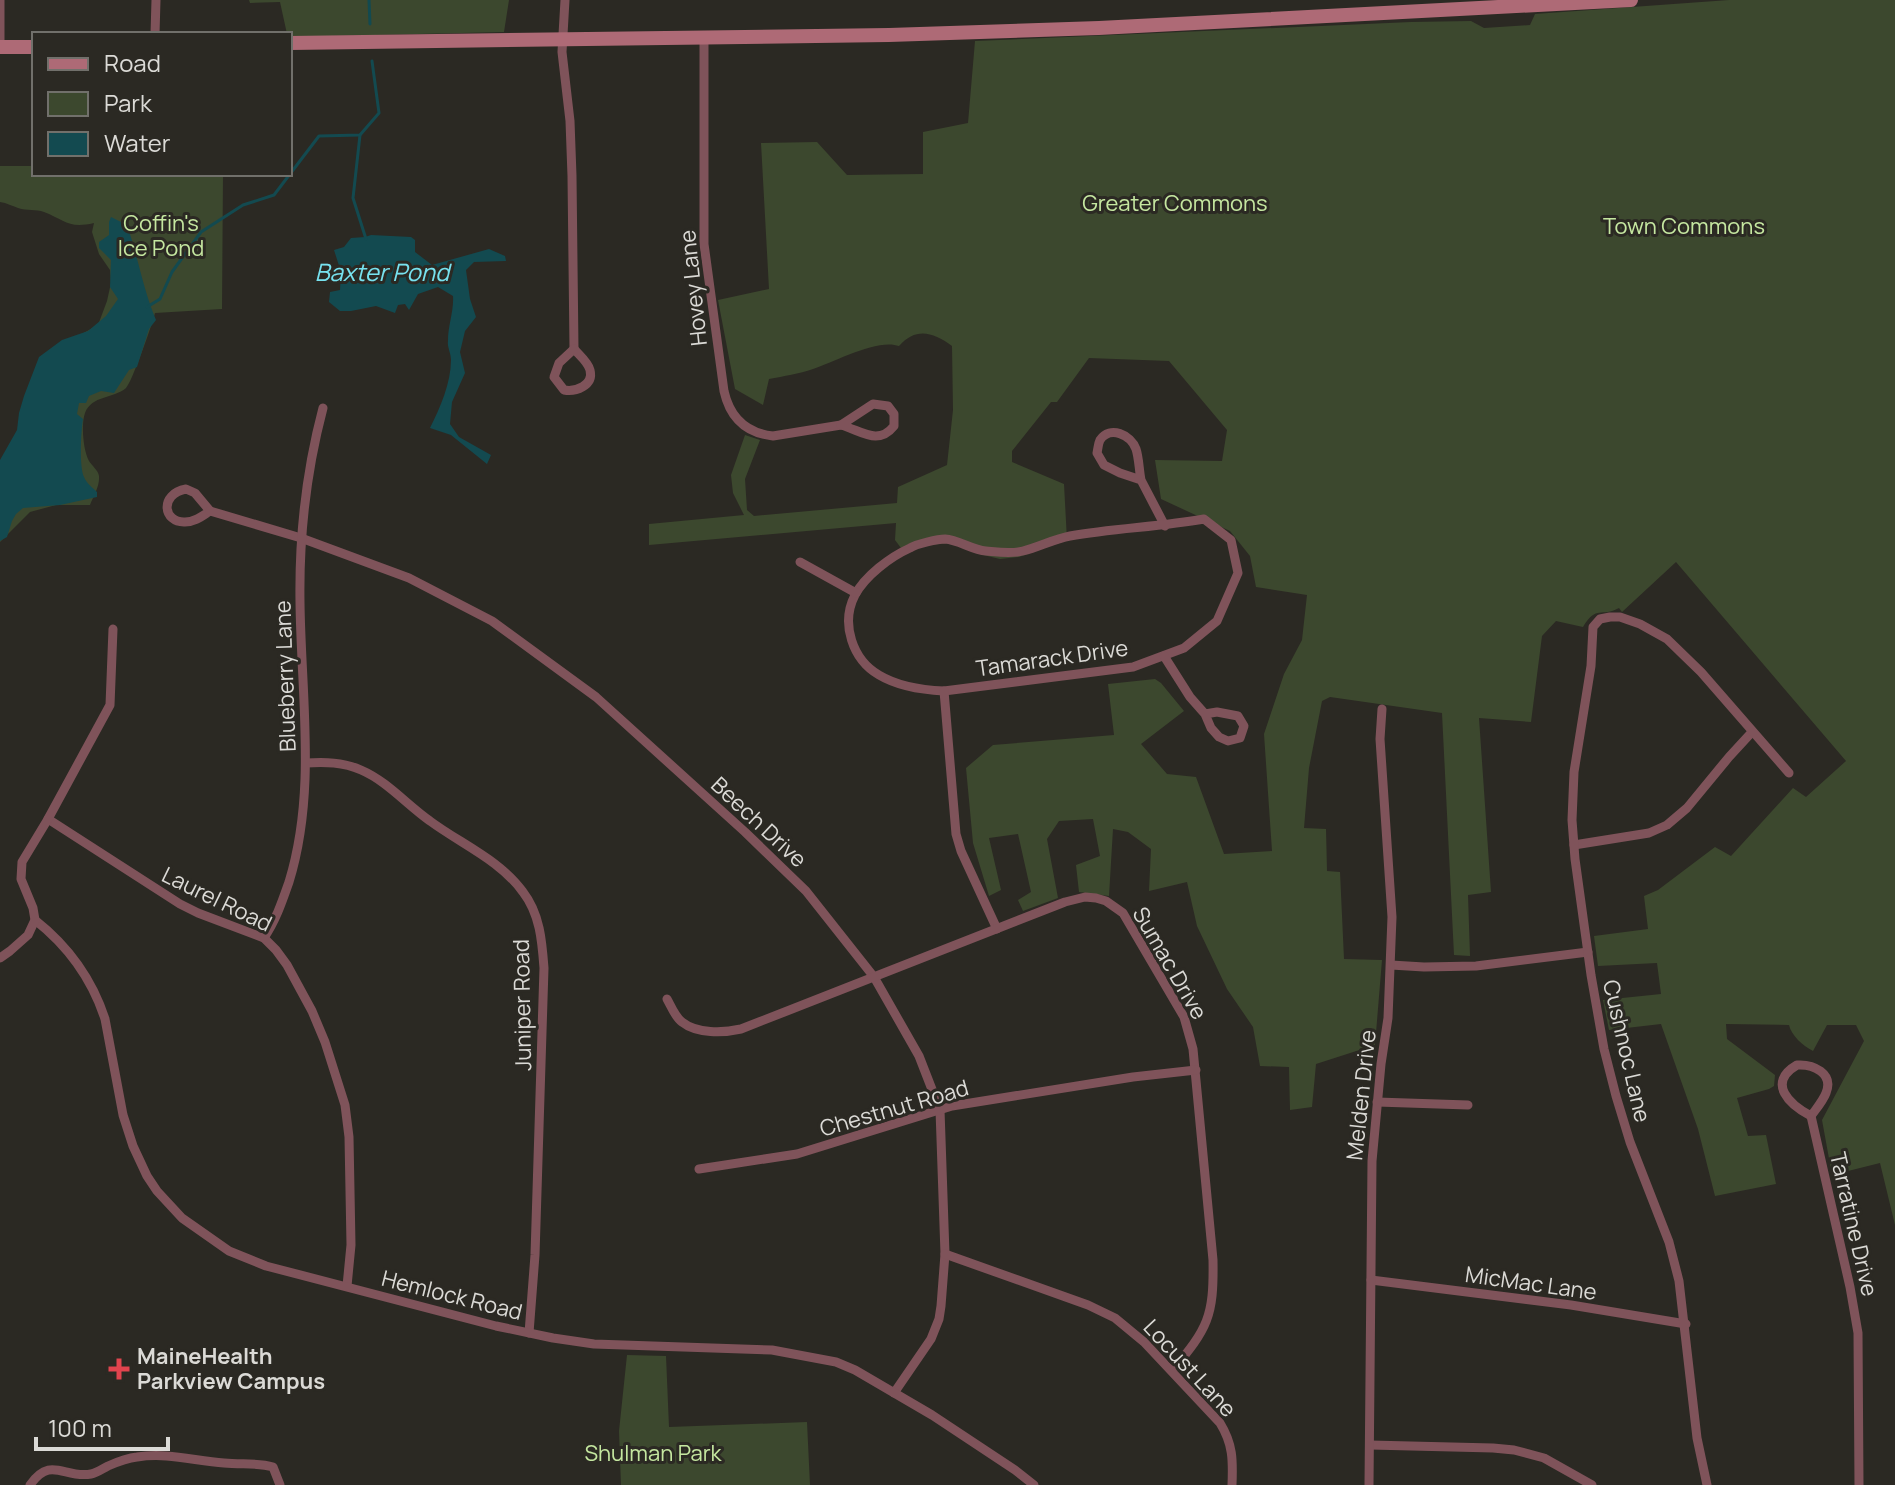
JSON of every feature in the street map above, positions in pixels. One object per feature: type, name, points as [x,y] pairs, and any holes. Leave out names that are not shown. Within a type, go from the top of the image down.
[{"type":"main road","points":[[292,43],[889,35],[1114,28],[1631,0]]},
{"type":"main road","points":[[0,47],[32,47]]},
{"type":"street","points":[[0,0],[0,47]]},
{"type":"street","points":[[155,32],[156,0]]},
{"type":"street","points":[[565,0],[561,39],[570,121],[574,349],[590,370],[590,378],[580,389],[564,390],[554,377],[559,363],[574,349]]},
{"type":"street","name":"Hovey Lane","points":[[704,38],[704,244],[728,406],[737,421],[745,427],[773,436],[841,425],[868,406],[877,404],[888,406],[895,419],[890,431],[878,437],[841,425]]},
{"type":"street","name":"Blueberry Lane","points":[[264,938],[281,905],[303,823],[306,763],[300,605],[301,538],[314,444],[323,408]]},
{"type":"street","points":[[1141,480],[1104,465],[1097,453],[1100,440],[1119,433],[1129,437],[1136,448],[1141,480],[1165,526]]},
{"type":"street","name":"Beech Drive","points":[[210,511],[187,523],[177,521],[170,516],[167,502],[177,491],[186,489],[195,493],[210,511],[301,538],[409,578],[492,621],[596,697],[745,832],[806,891],[874,977],[919,1056],[940,1110],[945,1254],[941,1306],[931,1339],[894,1393]]},
{"type":"street","name":"Tamarack Drive","points":[[1204,519],[1231,540],[1238,573],[1217,621],[1184,648],[1133,667],[944,691],[916,688],[889,680],[868,667],[853,645],[849,622],[856,593],[881,565],[912,546],[945,539],[982,551],[1021,552],[1066,536],[1204,519]]},
{"type":"street","points":[[800,562],[856,593]]},
{"type":"street","name":"Cushnoc Lane","points":[[1706,1483],[1697,1438],[1686,1324],[1674,1258],[1616,1096],[1604,1049],[1588,952],[1572,820],[1574,772],[1591,666],[1593,627],[1600,619],[1610,617],[1631,620],[1667,639],[1695,665],[1752,732]]},
{"type":"street","points":[[0,958],[28,935],[35,920],[23,887],[22,862],[110,705],[113,629]]},
{"type":"street","points":[[1164,656],[1190,697],[1205,714]]},
{"type":"street","points":[[944,691],[956,834],[997,929]]},
{"type":"street","name":"Melden Drive","points":[[1369,1485],[1372,1161],[1391,965],[1392,901],[1380,739],[1382,709]]},
{"type":"street","points":[[1574,845],[1649,833],[1667,825],[1687,808],[1752,732],[1789,773]]},
{"type":"street","name":"Juniper Road","points":[[306,763],[344,764],[371,775],[431,822],[497,865],[532,906],[542,937],[544,982],[535,1255],[529,1333]]},
{"type":"street","name":"Laurel Road","points":[[48,819],[180,904],[264,938],[282,958],[305,995],[343,1097],[349,1137],[351,1200],[347,1286]]},
{"type":"street","name":"Sumac Drive","points":[[667,999],[680,1021],[689,1026],[710,1031],[731,1031],[756,1024],[1065,902],[1085,897],[1116,906],[1129,920],[1184,1017],[1196,1070],[1213,1291],[1209,1314],[1199,1336],[1172,1371]]},
{"type":"street","name":"Hemlock Road","points":[[35,920],[54,935],[93,987],[105,1019],[123,1115],[147,1176],[168,1205],[212,1241],[266,1266],[529,1333],[594,1344],[751,1348],[836,1362],[855,1370],[945,1424],[1034,1485]]},
{"type":"street","points":[[1391,965],[1476,966],[1588,952]]},
{"type":"street","points":[[1797,1065],[1816,1068],[1827,1080],[1826,1093],[1811,1116],[1789,1102],[1782,1088],[1790,1069],[1797,1065]]},
{"type":"street","name":"Chestnut Road","points":[[699,1169],[797,1154],[973,1102],[1196,1070]]},
{"type":"street","points":[[1377,1102],[1468,1105]]},
{"type":"street","name":"Tarratine Drive","points":[[1811,1116],[1856,1318],[1860,1364],[1859,1485]]},
{"type":"street","name":"Locust Lane","points":[[945,1254],[1098,1309],[1123,1324],[1144,1342],[1220,1423],[1229,1438],[1232,1485]]},
{"type":"street","name":"MicMac Lane","points":[[1371,1280],[1571,1305],[1686,1324]]},
{"type":"street","points":[[1370,1445],[1514,1450],[1544,1458],[1592,1485]]},
{"type":"street","points":[[30,1485],[41,1472],[50,1469],[91,1474],[136,1457],[178,1456],[230,1464],[262,1463],[273,1467],[280,1485]]},
{"type":"street","points":[[1693,1485],[1706,1483]]},
{"type":"green space","points":[[249,0],[509,0],[504,32],[292,37],[292,32],[287,32],[280,2],[250,3]]},
{"type":"green space","points":[[1729,0],[1895,0],[1895,1225],[1880,1163],[1832,1175],[1822,1120],[1864,1041],[1856,1025],[1827,1025],[1813,1051],[1798,1040],[1789,1025],[1726,1024],[1727,1039],[1775,1075],[1774,1086],[1737,1098],[1748,1136],[1766,1135],[1776,1184],[1715,1196],[1698,1129],[1661,1024],[1609,1030],[1603,1000],[1661,994],[1657,963],[1598,966],[1594,936],[1648,929],[1644,896],[1658,890],[1715,847],[1731,856],[1793,788],[1806,797],[1846,761],[1676,562],[1622,612],[1619,608],[1596,614],[1583,627],[1556,621],[1542,636],[1531,722],[1479,718],[1491,892],[1468,895],[1470,956],[1454,955],[1442,713],[1330,697],[1322,701],[1309,768],[1304,828],[1326,829],[1327,871],[1340,872],[1344,959],[1382,960],[1375,1045],[1316,1064],[1312,1107],[1290,1110],[1289,1067],[1260,1066],[1253,1027],[1227,989],[1197,926],[1187,882],[1149,891],[1151,849],[1128,832],[1113,829],[1109,896],[1079,892],[1076,865],[1100,856],[1093,819],[1059,821],[1047,839],[1058,898],[1023,911],[1018,900],[1031,892],[1018,834],[989,838],[1001,890],[989,896],[973,843],[966,768],[993,745],[1114,735],[1108,684],[1155,679],[1184,711],[1141,744],[1167,774],[1196,777],[1224,854],[1272,851],[1264,734],[1284,674],[1302,640],[1307,595],[1256,587],[1250,556],[1230,531],[1161,499],[1155,460],[1222,461],[1227,430],[1169,361],[1089,358],[1057,402],[1051,402],[1012,451],[1012,462],[1064,484],[1067,540],[1019,557],[1000,559],[949,543],[901,548],[895,540],[896,523],[649,545],[649,524],[744,515],[733,493],[731,475],[745,435],[760,440],[745,479],[747,510],[754,516],[897,503],[898,487],[947,465],[953,410],[952,346],[938,337],[918,334],[899,346],[890,344],[868,348],[808,371],[769,379],[763,405],[735,389],[718,300],[769,289],[761,143],[817,142],[847,175],[923,174],[923,132],[968,123],[975,41],[1411,22],[1471,21],[1484,28],[1530,25],[1535,14]]},
{"type":"green space","name":"Coffin's Ice Pond","points":[[0,166],[32,166],[32,176],[223,176],[222,309],[155,313],[129,384],[121,391],[93,403],[85,413],[85,450],[99,476],[90,505],[56,505],[30,512],[0,542],[0,465],[80,335],[98,325],[111,283],[110,270],[99,254],[92,232],[94,223],[67,223],[44,212],[0,202]]},
{"type":"green space","name":"Shulman Park","points":[[627,1355],[666,1356],[669,1427],[807,1422],[810,1485],[621,1485],[619,1431]]},
{"type":"water","name":"Coffin's Ice Pond","points":[[111,217],[127,225],[156,320],[149,329],[137,367],[129,370],[114,393],[101,391],[89,396],[86,403],[79,403],[77,414],[83,419],[82,472],[97,492],[97,497],[60,505],[23,508],[12,521],[7,537],[0,541],[0,460],[17,430],[24,396],[39,357],[62,340],[88,331],[106,316],[118,299],[110,287],[111,260],[99,248],[99,242],[109,235]]},
{"type":"water","name":"Baxter Pond","points":[[371,235],[411,237],[415,240],[415,252],[432,265],[489,249],[505,256],[506,261],[474,262],[466,270],[476,317],[465,331],[460,352],[465,373],[452,402],[450,424],[459,437],[491,455],[487,464],[451,435],[430,428],[449,378],[451,360],[448,343],[453,296],[438,287],[418,294],[409,310],[405,304],[398,305],[395,313],[376,306],[340,311],[329,302],[330,292],[340,290],[341,272],[334,250],[344,247],[351,238]]},
{"type":"waterway","points":[[369,0],[370,24]]},
{"type":"waterway","points":[[292,171],[319,136],[360,135],[379,113],[372,61]]},
{"type":"waterway","points":[[360,135],[353,198],[366,239]]},
{"type":"waterway","points":[[147,307],[160,299],[172,272],[201,232],[243,205],[274,195],[288,176]]},
{"type":"place","name":"MaineHealth Parkview Campus","points":[[119,1369]]},
{"type":"park label","name":"Greater Commons","points":[[1175,203]]},
{"type":"park label","name":"Town Commons","points":[[1684,226]]}]
